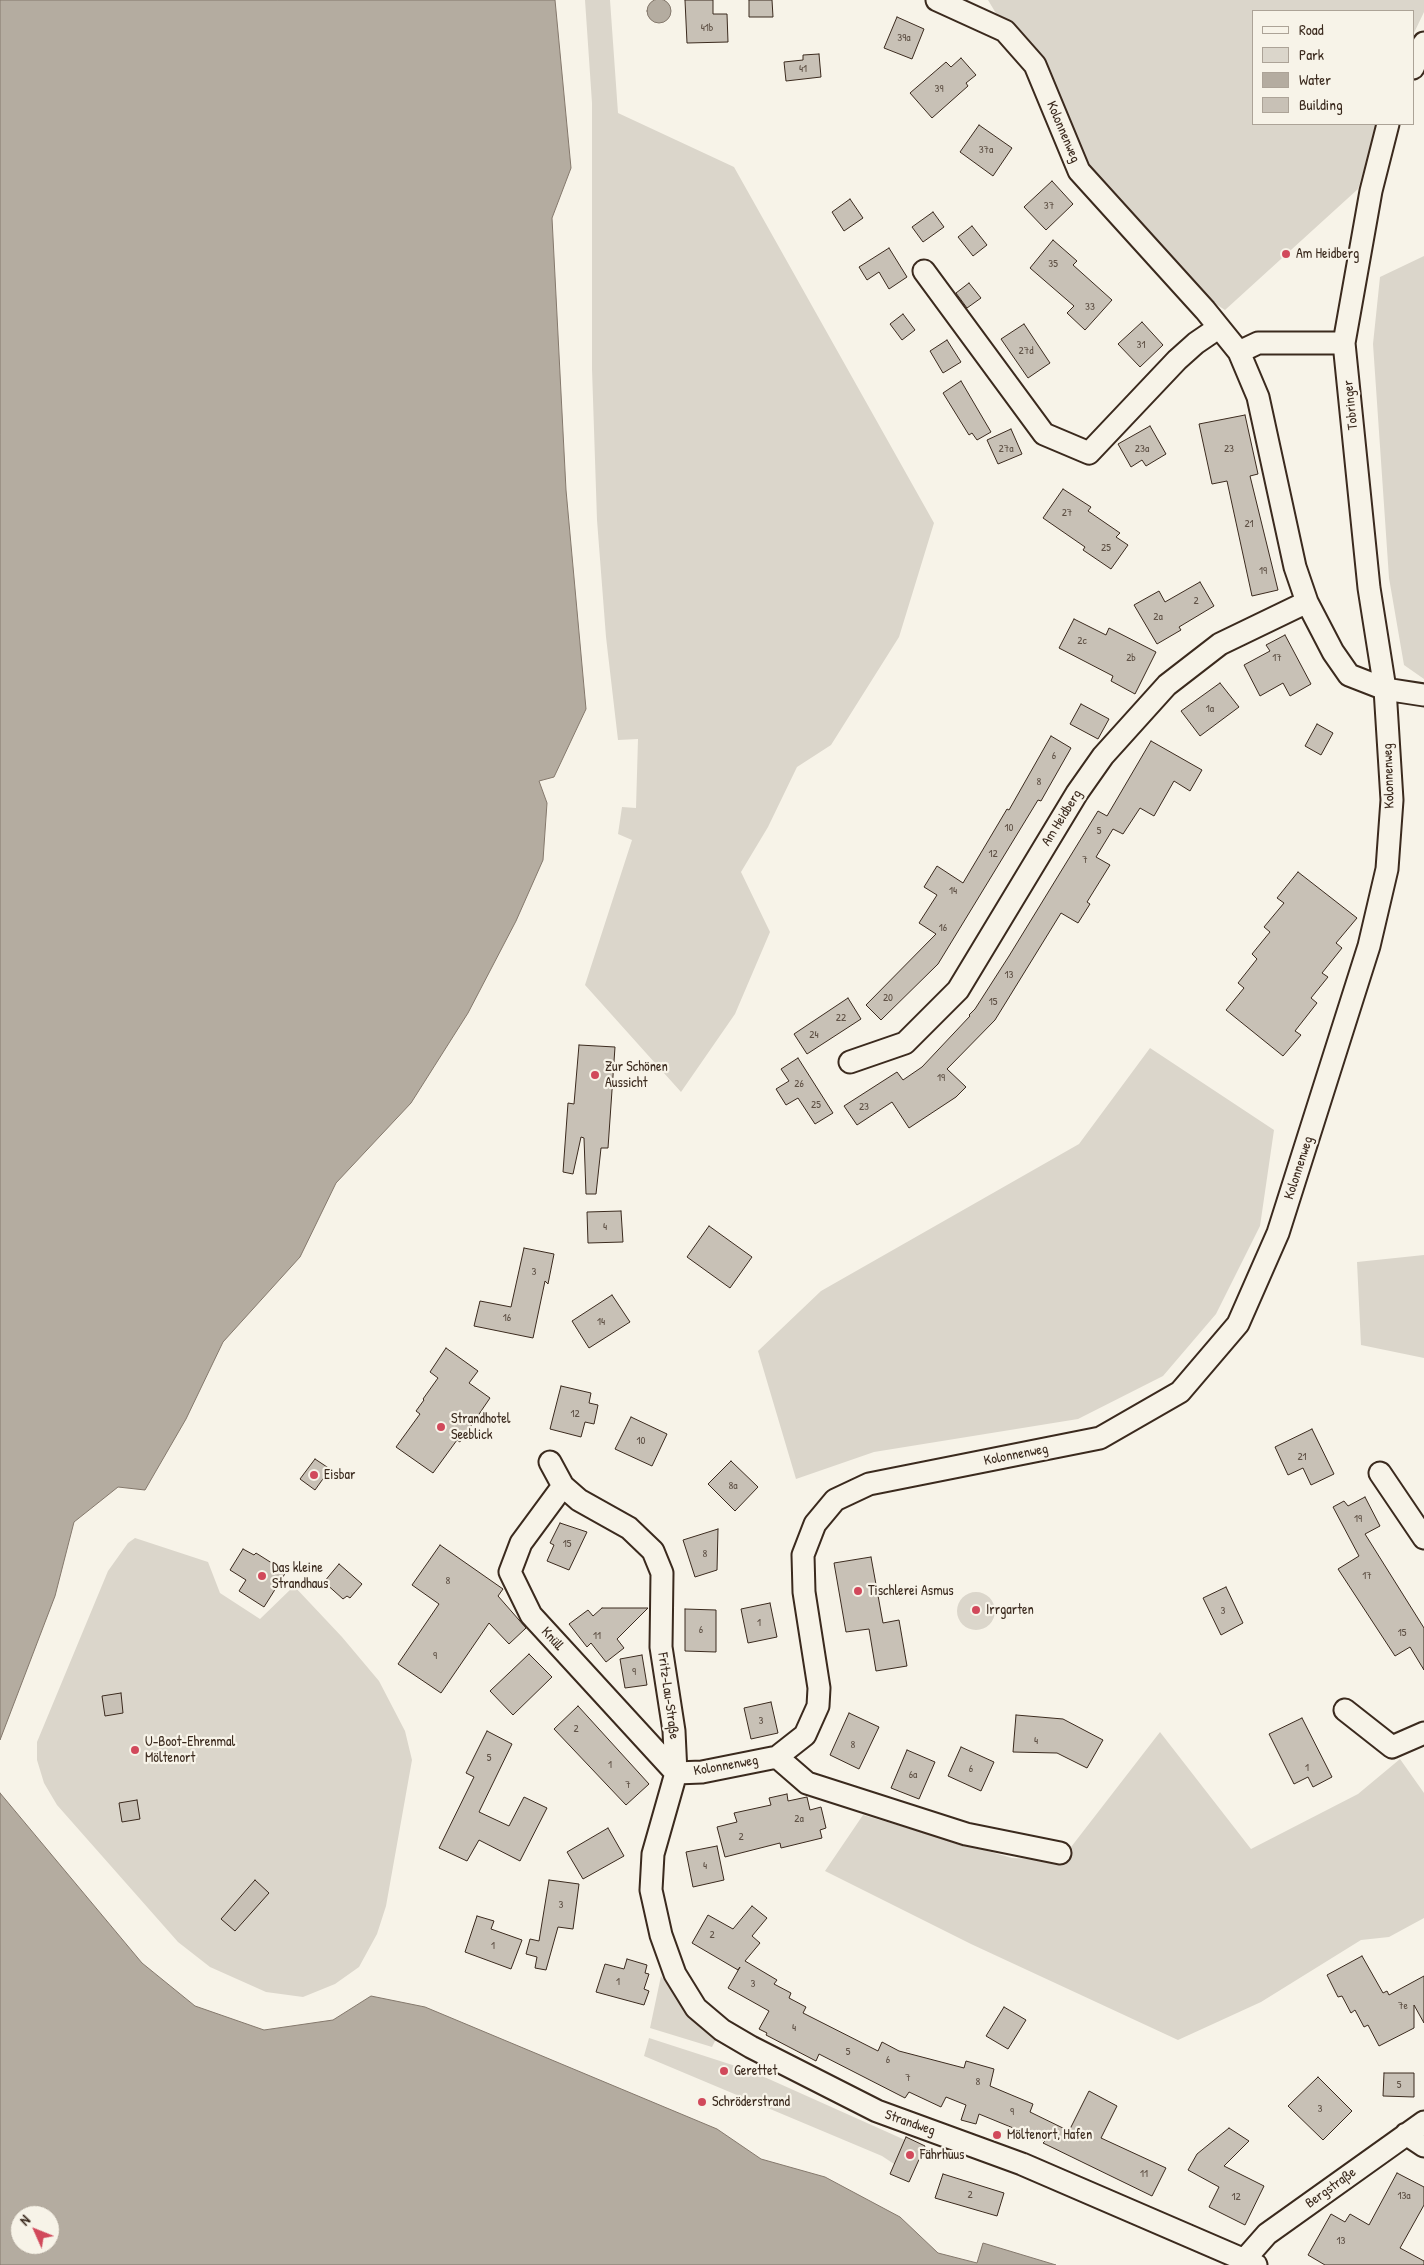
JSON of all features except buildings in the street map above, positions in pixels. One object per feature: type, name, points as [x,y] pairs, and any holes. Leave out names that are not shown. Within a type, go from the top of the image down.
[{"type":"street","name":"Kolonnenweg","points":[[676,1773],[702,1772],[776,1757],[805,1734],[818,1706],[819,1688],[804,1592],[803,1555],[815,1524],[836,1500],[870,1484],[1100,1438],[1180,1392],[1238,1324],[1278,1233],[1373,927],[1387,868],[1392,800],[1384,689],[1349,675],[1333,652],[1307,602],[1295,567],[1258,397],[1239,352],[1205,310],[1079,171],[1035,65],[1005,31],[937,0]]},
{"type":"street","points":[[1414,66],[1424,43]]},
{"type":"street","name":"Tobringer","points":[[1384,689],[1369,588],[1344,343],[1371,191],[1388,125]]},
{"type":"street","points":[[924,271],[1044,434],[1089,453],[1177,360],[1196,343],[1218,328]]},
{"type":"street","points":[[1239,352],[1258,343],[1344,343]]},
{"type":"street","name":"Am Heidberg","points":[[850,1062],[905,1043],[958,990],[1077,793],[1103,756],[1167,685],[1220,644],[1307,602]]},
{"type":"street","points":[[1384,689],[1424,695]]},
{"type":"street","name":"Fritz-Lau-Straße","points":[[550,1462],[563,1486],[579,1500],[629,1528],[653,1551],[662,1573],[661,1647],[674,1731],[676,1773],[653,1854],[651,1890],[661,1936],[675,1974]]},
{"type":"street","points":[[1380,1472],[1424,1538]]},
{"type":"street","name":"Knüll","points":[[563,1486],[521,1543],[510,1572],[531,1615],[676,1773]]},
{"type":"street","points":[[1345,1710],[1392,1747],[1424,1734]]},
{"type":"street","name":"Kolonnenweg","points":[[776,1757],[807,1783],[966,1834],[1060,1853]]},
{"type":"street","name":"Strandweg","points":[[675,1974],[696,2008],[722,2030],[751,2047],[877,2111],[1022,2164],[1250,2262]]},
{"type":"street","name":"Bergstraße","points":[[1250,2262],[1267,2234],[1424,2122]]},
{"type":"street","points":[[1406,2134],[1424,2146]]},
{"type":"green space","points":[[585,0],[610,0],[618,113],[734,167],[934,523],[899,637],[831,745],[797,767],[768,827],[741,872],[770,932],[735,1014],[681,1092],[585,985],[632,840],[618,834],[622,807],[636,808],[638,739],[618,740],[606,637],[597,520],[592,369],[592,103]]},
{"type":"green space","points":[[988,0],[1424,0],[1424,12],[1414,33],[1414,10],[1252,10],[1252,125],[1378,125],[1358,189],[1225,310],[1200,294],[1088,167]]},
{"type":"green space","points":[[1424,256],[1424,679],[1404,665],[1389,578],[1373,344],[1380,277]]},
{"type":"green space","points":[[1150,1048],[1274,1130],[1260,1226],[1216,1314],[1163,1376],[1078,1419],[874,1452],[796,1479],[758,1351],[821,1291],[1079,1144]]},
{"type":"green space","points":[[1424,1255],[1424,1358],[1361,1345],[1357,1262]]},
{"type":"green space","points":[[135,1538],[208,1562],[220,1593],[260,1619],[294,1586],[342,1637],[379,1681],[405,1731],[412,1760],[386,1906],[377,1934],[359,1967],[335,1984],[303,1997],[266,1992],[210,1967],[178,1942],[57,1805],[44,1783],[37,1760],[37,1742],[108,1571],[128,1543]]},
{"type":"green space","name":"Irrgarten","points":[[976,1592],[989,1598],[995,1611],[989,1624],[976,1630],[963,1624],[957,1611],[963,1598]]},
{"type":"green space","points":[[1160,1732],[1251,1849],[1358,1794],[1400,1759],[1424,1793],[1424,1918],[1389,1937],[1361,1940],[1261,2002],[1178,2040],[971,1944],[825,1871],[863,1815],[1012,1858],[1061,1860]]},
{"type":"green space","points":[[661,1976],[690,2016],[716,2039],[712,2047],[650,2028]]},
{"type":"green space","points":[[649,2038],[751,2071],[905,2140],[894,2164],[882,2156],[644,2056]]},
{"type":"water","points":[[659,-1],[664,0],[670,6],[670,16],[664,22],[659,23],[654,22],[648,16],[647,11],[648,6],[654,0]]},
{"type":"water","points":[[0,0],[555,0],[571,168],[552,218],[566,490],[586,709],[554,777],[539,781],[547,803],[543,860],[516,921],[468,1013],[411,1103],[336,1183],[300,1257],[223,1342],[186,1419],[145,1490],[118,1487],[74,1522],[55,1596],[0,1740]]},
{"type":"water","points":[[0,1793],[142,1963],[195,2006],[264,2030],[333,2020],[371,1996],[425,2007],[717,2129],[761,2159],[825,2177],[900,2217],[938,2253],[977,2263],[983,2243],[1056,2265],[0,2265]]},
{"type":"place","name":"Am Heidberg","points":[[1286,254]]},
{"type":"place","name":"Zur Schönen Aussicht","points":[[595,1075]]},
{"type":"place","name":"Strandhotel Seeblick","points":[[441,1427]]},
{"type":"place","name":"Eisbar","points":[[314,1475]]},
{"type":"place","name":"Das kleine Strandhaus","points":[[262,1576]]},
{"type":"place","name":"Tischlerei Asmus","points":[[858,1591]]},
{"type":"place","name":"Irrgarten","points":[[976,1610]]},
{"type":"place","name":"U-Boot-Ehrenmal Möltenort","points":[[135,1750]]},
{"type":"place","name":"Gerettet","points":[[724,2071]]},
{"type":"place","name":"Schröderstrand","points":[[702,2102]]},
{"type":"place","name":"Möltenort, Hafen","points":[[997,2135]]},
{"type":"place","name":"Fährhuus","points":[[910,2155]]}]
